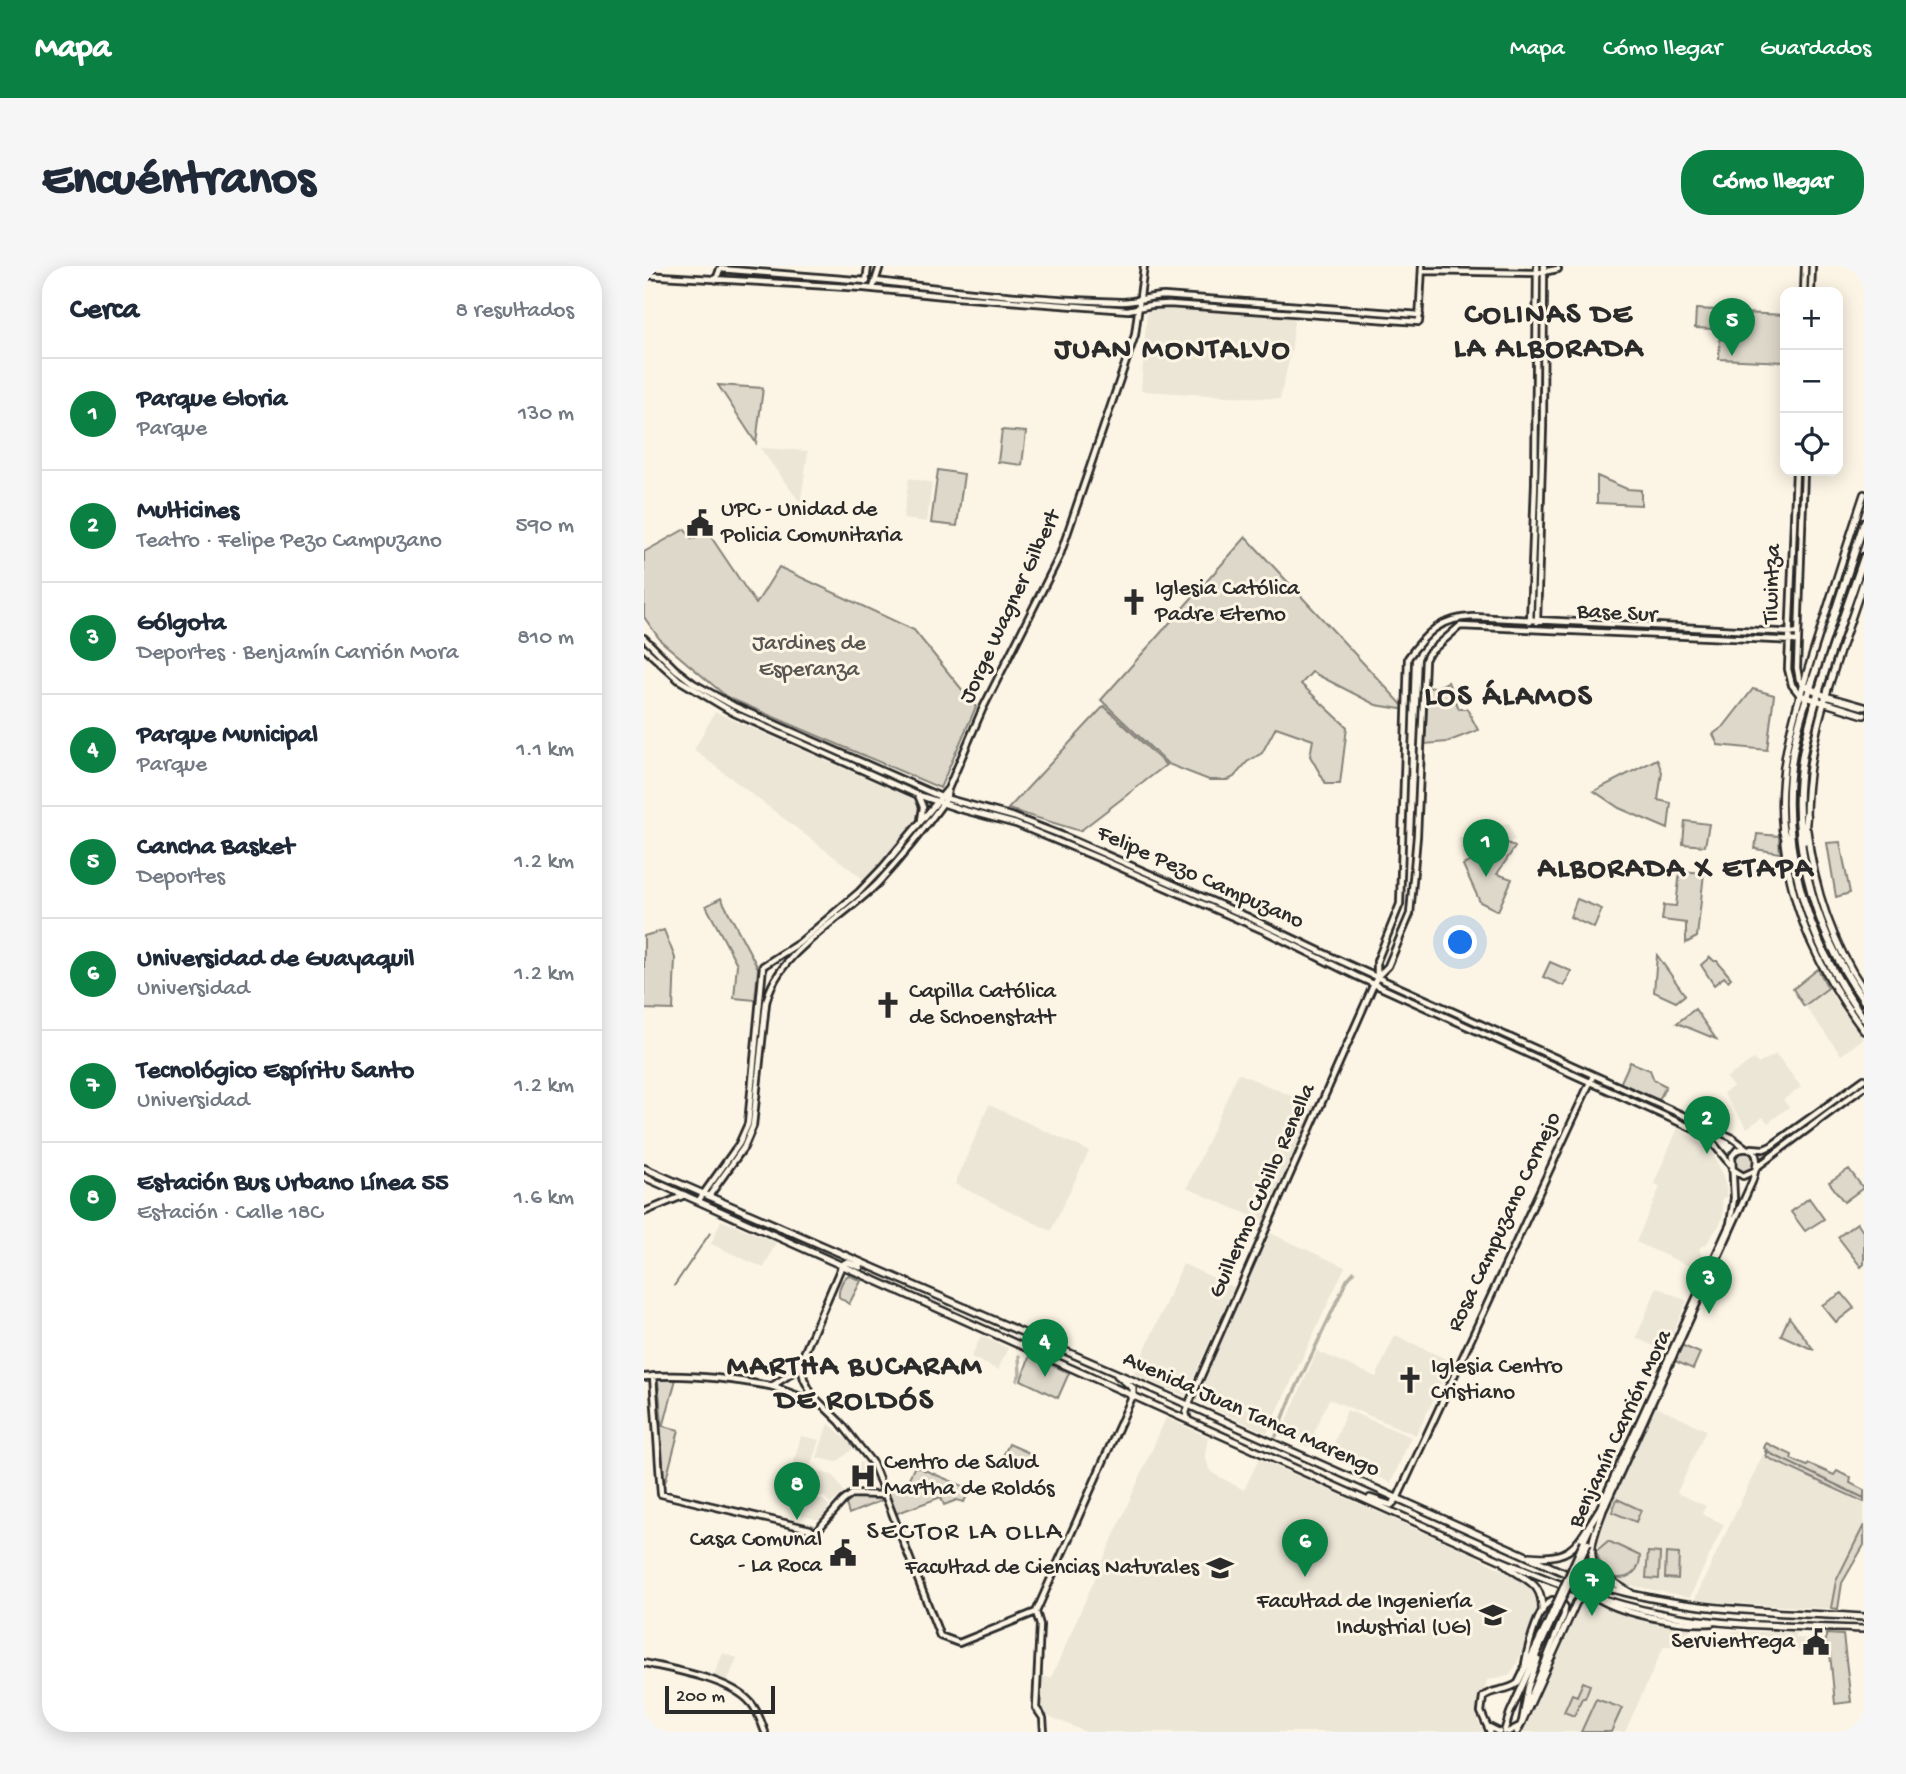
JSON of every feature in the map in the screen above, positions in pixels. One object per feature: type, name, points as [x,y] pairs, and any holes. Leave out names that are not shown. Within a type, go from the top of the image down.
[{"type":"highway","points":[[1795,869],[1789,827],[1790,783],[1803,697],[1864,523]]},
{"type":"highway","points":[[1864,557],[1806,741],[1800,783],[1800,827],[1813,901],[1842,969],[1864,1001]]},
{"type":"highway","points":[[1803,853],[1806,816]]},
{"type":"highway","points":[[1783,830],[1803,904],[1822,953],[1864,1019]]},
{"type":"main road","points":[[1864,494],[1807,686],[1822,695],[1864,707]]},
{"type":"main road","points":[[1822,695],[1864,580]]},
{"type":"main road","points":[[1864,715],[1803,697],[1786,757],[1783,830],[1796,905],[1810,941],[1826,975],[1864,1030]]},
{"type":"main road","points":[[1819,703],[1809,761],[1806,816],[1809,852],[1819,899],[1837,944],[1864,990]]},
{"type":"main road","name":"Avenida Juan Tanca Marengo","points":[[644,1168],[1114,1372],[1576,1578],[1636,1596],[1704,1608],[1864,1617]]},
{"type":"main road","name":"Avenida Juan Tanca Marengo","points":[[644,1177],[1500,1560],[1593,1596],[1661,1614],[1730,1622],[1864,1629]]},
{"type":"main road","points":[[842,1265],[847,1262],[898,1280]]},
{"type":"main road","points":[[1114,1372],[1133,1388],[1133,1395]]},
{"type":"main road","points":[[1353,1493],[1391,1505],[1398,1499]]},
{"type":"main road","points":[[1521,1555],[1549,1558],[1563,1555],[1574,1546],[1600,1511]]},
{"type":"main road","points":[[1600,1511],[1591,1548],[1593,1564],[1610,1580],[1636,1596]]},
{"type":"main road","points":[[1500,1560],[1535,1585],[1541,1597],[1542,1612]]},
{"type":"main road","points":[[1521,1723],[1577,1601],[1581,1597],[1593,1596]]},
{"type":"street","points":[[864,288],[869,266]]},
{"type":"street","points":[[873,288],[880,266]]},
{"type":"street","name":"Jorge Wagner Gilbert","points":[[942,800],[984,706],[1060,555],[1138,327],[1144,266]]},
{"type":"street","points":[[1530,628],[1536,460],[1537,266]]},
{"type":"street","points":[[1804,287],[1805,266]]},
{"type":"street","points":[[1811,287],[1812,266]]},
{"type":"street","points":[[644,275],[873,288],[1045,305],[1128,310],[1158,304],[1199,305],[1419,322],[1422,268],[1537,273],[1544,269],[1558,269]]},
{"type":"street","points":[[716,279],[720,269],[867,281]]},
{"type":"street","points":[[1537,628],[1544,269]]},
{"type":"street","points":[[876,281],[1047,298],[1128,302],[1148,296],[1172,297],[1420,315]]},
{"type":"street","name":"Tiwintza","points":[[1796,476],[1788,673],[1793,685],[1803,697]]},
{"type":"street","name":"Tiwintza","points":[[1804,476],[1797,672],[1807,686]]},
{"type":"street","name":"Base Sur","points":[[1444,622],[1454,618],[1537,620],[1797,633]]},
{"type":"street","name":"Guillermo Cubillo Renella","points":[[1377,977],[1377,961],[1400,902],[1408,658],[1428,634],[1444,622]]},
{"type":"street","name":"Base Sur","points":[[1441,643],[1460,626],[1797,640]]},
{"type":"street","name":"Felipe Pezo Campuzano","points":[[644,638],[675,669],[720,700],[942,800]]},
{"type":"street","name":"Guillermo Cubillo Renella","points":[[1188,1420],[1188,1406],[1377,977],[1388,966],[1409,914],[1417,836],[1425,660],[1441,643]]},
{"type":"street","name":"Felipe Pezo Campuzano","points":[[644,648],[679,680],[717,705],[918,795],[1030,822],[1731,1137],[1747,1148]]},
{"type":"street","points":[[918,795],[923,807],[921,821]]},
{"type":"street","points":[[706,1194],[739,1144],[748,1124],[763,966],[799,943],[859,892],[942,800]]},
{"type":"street","points":[[699,1200],[744,1147],[753,1126],[764,1014],[772,984],[784,965],[877,883],[942,800]]},
{"type":"street","name":"Felipe Pezo Campuzano","points":[[1245,919],[1374,984],[1696,1130],[1713,1142],[1731,1166]]},
{"type":"street","points":[[774,957],[783,958],[784,965]]},
{"type":"street","points":[[761,980],[763,986],[772,984]]},
{"type":"street","name":"Rosa Campuzano Cornejo","points":[[1398,1499],[1593,1076]]},
{"type":"street","points":[[1864,1079],[1771,1146],[1734,1152],[1731,1166],[1743,1176],[1756,1169],[1864,1087]]},
{"type":"street","points":[[1600,1088],[1599,1084],[1603,1080]]},
{"type":"street","points":[[1747,1148],[1757,1156],[1756,1169]]},
{"type":"street","name":"Benjamín Carrión Mora","points":[[1542,1639],[1730,1224],[1734,1198],[1731,1166]]},
{"type":"street","name":"Benjamín Carrión Mora","points":[[1600,1511],[1731,1233],[1756,1169]]},
{"type":"street","points":[[644,1212],[686,1194]]},
{"type":"street","points":[[772,1387],[800,1363],[842,1265]]},
{"type":"street","points":[[800,1363],[808,1387],[818,1401],[840,1422],[867,1456],[940,1636],[958,1643],[1036,1612]]},
{"type":"street","points":[[644,1377],[689,1375],[772,1387],[818,1401]]},
{"type":"street","points":[[653,1376],[661,1494],[815,1532],[852,1494],[884,1496]]},
{"type":"street","points":[[1044,1732],[1043,1718],[1036,1708],[1040,1625],[1036,1612],[1133,1395]]},
{"type":"street","points":[[1517,1732],[1564,1615],[1565,1607],[1560,1601],[1547,1602],[1528,1651],[1524,1671]]},
{"type":"street","points":[[1528,1651],[1542,1639]]},
{"type":"street","points":[[1524,1713],[1542,1639]]},
{"type":"street","points":[[1501,1732],[1542,1639]]},
{"type":"street","points":[[1501,1732],[1486,1723],[1480,1704],[1483,1697],[1490,1692],[1515,1686],[1542,1639]]},
{"type":"street","points":[[644,1663],[716,1682],[734,1690],[748,1699],[765,1732]]},
{"type":"street","points":[[1501,1732],[1521,1723]]},
{"type":"shaded area","points":[[1147,309],[1294,318],[1292,347],[1280,399],[1141,391]]},
{"type":"shaded area","points":[[760,448],[808,451],[801,501],[799,501]]},
{"type":"shaded area","points":[[909,478],[932,483],[927,522],[903,519]]},
{"type":"shaded area","points":[[715,712],[918,801],[920,814],[866,881],[694,750]]},
{"type":"shaded area","points":[[1509,823],[1515,840],[1463,865],[1459,838]]},
{"type":"shaded area","points":[[1828,989],[1863,1039],[1841,1055],[1805,1006]]},
{"type":"shaded area","points":[[1776,1054],[1801,1087],[1783,1100],[1789,1107],[1768,1123],[1763,1117],[1747,1128],[1723,1093],[1733,1087],[1726,1078],[1754,1059],[1758,1064]]},
{"type":"shaded area","points":[[1238,1073],[1315,1106],[1263,1221],[1187,1188]]},
{"type":"shaded area","points":[[989,1105],[1089,1151],[1051,1231],[955,1184]]},
{"type":"shaded area","points":[[1678,1128],[1713,1153],[1722,1173],[1727,1197],[1722,1198],[1723,1215],[1720,1224],[1705,1246],[1702,1245],[1699,1250],[1703,1257],[1702,1263],[1693,1268],[1636,1242],[1660,1187],[1654,1183]]},
{"type":"shaded area","points":[[721,1220],[776,1242],[764,1268],[711,1244]]},
{"type":"shaded area","points":[[1270,1233],[1345,1267],[1267,1433],[1195,1400]]},
{"type":"shaded area","points":[[1183,1264],[1234,1287],[1185,1396],[1134,1374]]},
{"type":"shaded area","points":[[1657,1287],[1687,1301],[1665,1351],[1636,1338]]},
{"type":"shaded area","points":[[1395,1335],[1452,1362],[1416,1435],[1329,1399],[1308,1447],[1281,1434],[1317,1351],[1376,1377]]},
{"type":"shaded area","points":[[981,1336],[1008,1348],[998,1370],[971,1357]]},
{"type":"shaded area","points":[[1652,1405],[1706,1430],[1677,1493],[1706,1506],[1702,1514],[1724,1524],[1690,1597],[1622,1584],[1613,1580],[1598,1566],[1595,1558],[1596,1541],[1604,1514]]},
{"type":"shaded area","points":[[1347,1410],[1411,1437],[1391,1483],[1330,1454]]},
{"type":"shaded area","points":[[1166,1418],[1208,1437],[1205,1455],[1209,1469],[1244,1490],[1259,1459],[1474,1555],[1528,1584],[1539,1599],[1540,1612],[1515,1667],[1509,1675],[1487,1680],[1478,1699],[1477,1719],[1484,1732],[1086,1732],[1046,1715],[1041,1706],[1040,1676],[1051,1678]]},
{"type":"shaded area","points":[[828,1423],[855,1447],[837,1462],[817,1458]]},
{"type":"shaded area","points":[[801,1436],[819,1440],[810,1467],[801,1472],[792,1469]]},
{"type":"shaded area","points":[[1764,1452],[1864,1500],[1864,1527],[1841,1580],[1838,1609],[1694,1601]]},
{"type":"shaded area","name":"Centro de Salud Martha de Roldós","points":[[862,1462],[876,1481],[858,1485],[850,1470]]},
{"type":"shaded area","points":[[814,1470],[834,1476],[844,1492],[830,1504],[825,1497],[805,1492],[797,1495],[786,1493],[790,1477],[799,1479]]},
{"type":"shaded area","points":[[806,1495],[823,1500],[829,1505],[823,1521],[798,1514],[802,1498]]},
{"type":"shaded area","points":[[1585,1603],[1673,1625],[1690,1626],[1690,1646],[1664,1646],[1625,1732],[1523,1732],[1578,1607]]},
{"type":"shaded area","points":[[1732,1631],[1796,1633],[1796,1638],[1826,1640],[1826,1651],[1731,1649]]},
{"type":"shaded area","points":[[723,1653],[737,1658],[727,1682],[713,1677]]},
{"type":"green space","points":[[1696,309],[1716,310],[1715,329],[1695,328]]},
{"type":"green space","points":[[1721,312],[1780,315],[1780,362],[1719,359]]},
{"type":"green space","points":[[718,385],[763,388],[756,443]]},
{"type":"green space","points":[[1002,430],[1026,432],[1022,465],[998,462]]},
{"type":"green space","points":[[938,470],[964,474],[957,526],[931,523]]},
{"type":"green space","points":[[1597,476],[1627,489],[1641,490],[1641,505],[1597,503]]},
{"type":"green space","name":"Jardines de Esperanza","points":[[685,529],[692,539],[707,531],[756,604],[779,567],[914,630],[976,707],[940,788],[727,697],[661,641],[644,617],[644,552]]},
{"type":"green space","points":[[1246,537],[1407,710],[1376,705],[1312,672],[1301,684],[1347,727],[1340,784],[1326,784],[1310,756],[1313,740],[1276,727],[1262,753],[1247,762],[1234,777],[1228,780],[1209,780],[1168,764],[1101,700]]},
{"type":"green space","points":[[1448,682],[1459,709],[1467,709],[1478,730],[1447,742],[1425,744],[1428,688]]},
{"type":"green space","points":[[1753,689],[1774,695],[1767,750],[1718,745],[1713,734],[1724,726]]},
{"type":"green space","points":[[1104,706],[1166,765],[1080,831],[1008,809]]},
{"type":"green space","points":[[1657,759],[1662,772],[1658,800],[1671,803],[1668,829],[1619,808],[1594,791]]},
{"type":"green space","points":[[1685,821],[1709,824],[1705,846],[1683,844]]},
{"type":"green space","points":[[1757,834],[1779,836],[1780,853],[1755,849]]},
{"type":"green space","points":[[1840,842],[1850,893],[1836,897],[1827,843]]},
{"type":"green space","points":[[1508,843],[1515,847],[1497,874],[1512,879],[1498,911],[1480,902],[1463,865]]},
{"type":"green space","points":[[1680,871],[1704,873],[1697,937],[1686,943],[1686,923],[1662,920],[1664,905],[1676,906]]},
{"type":"green space","points":[[721,898],[758,968],[755,1000],[734,998],[737,964],[706,906]]},
{"type":"green space","points":[[1577,899],[1602,909],[1594,928],[1570,917]]},
{"type":"green space","points":[[664,930],[675,958],[673,1010],[644,1009],[644,936]]},
{"type":"green space","points":[[1657,955],[1685,995],[1676,1002],[1654,992]]},
{"type":"green space","points":[[1710,957],[1717,961],[1731,978],[1728,981],[1724,977],[1714,985],[1701,965]]},
{"type":"green space","points":[[1550,962],[1571,971],[1564,986],[1543,977]]},
{"type":"green space","points":[[1818,969],[1828,988],[1804,1006],[1793,989]]},
{"type":"green space","points":[[1695,1009],[1716,1039],[1677,1023]]},
{"type":"green space","points":[[1630,1062],[1650,1070],[1654,1080],[1666,1086],[1659,1100],[1620,1084]]},
{"type":"green space","points":[[1864,1082],[1864,1085],[1762,1158],[1760,1151],[1770,1150]]},
{"type":"green space","points":[[1744,1151],[1752,1154],[1755,1162],[1752,1170],[1744,1173],[1736,1170],[1733,1162],[1736,1154]]},
{"type":"green space","points":[[1849,1169],[1863,1188],[1844,1202],[1829,1182]]},
{"type":"green space","points":[[1809,1198],[1824,1219],[1805,1231],[1791,1212]]},
{"type":"green space","points":[[1857,1223],[1864,1233],[1864,1264],[1861,1267],[1838,1237]]},
{"type":"green space","points":[[849,1275],[861,1281],[849,1304],[839,1297],[839,1294],[842,1281]]},
{"type":"green space","points":[[1842,1293],[1854,1308],[1836,1322],[1822,1305]]},
{"type":"green space","points":[[1789,1317],[1814,1350],[1781,1335]]},
{"type":"green space","points":[[1681,1345],[1700,1353],[1693,1369],[1673,1360]]},
{"type":"green space","points":[[1030,1355],[1069,1373],[1058,1398],[1021,1380]]},
{"type":"green space","points":[[676,1379],[664,1424],[662,1424],[658,1380]]},
{"type":"green space","points":[[659,1425],[679,1430],[664,1487]]},
{"type":"green space","points":[[1766,1443],[1792,1455],[1791,1459],[1807,1466],[1809,1464],[1834,1475],[1837,1471],[1851,1478],[1850,1483],[1864,1490],[1864,1502],[1766,1457]]},
{"type":"green space","points":[[1009,1444],[1034,1455],[1029,1465],[1004,1454]]},
{"type":"green space","points":[[915,1466],[970,1489],[964,1502],[957,1500],[944,1505],[941,1497],[895,1514],[886,1490],[906,1484]]},
{"type":"green space","points":[[851,1496],[882,1497],[883,1500],[849,1514],[846,1504]]},
{"type":"green space","points":[[1617,1499],[1641,1510],[1636,1522],[1612,1512]]},
{"type":"green space","points":[[1864,1525],[1864,1545],[1842,1583],[1838,1609],[1831,1608],[1836,1581]]},
{"type":"green space","points":[[1608,1541],[1640,1556],[1633,1573],[1616,1578],[1601,1565],[1596,1551]]},
{"type":"green space","points":[[1648,1552],[1660,1553],[1659,1579],[1646,1578]]},
{"type":"green space","points":[[1666,1553],[1679,1554],[1678,1579],[1665,1578]]},
{"type":"green space","points":[[1826,1634],[1843,1635],[1851,1702],[1835,1704],[1830,1653],[1826,1653]]},
{"type":"green space","points":[[1583,1682],[1590,1685],[1574,1716],[1564,1712],[1572,1694],[1577,1696]]},
{"type":"green space","points":[[1596,1699],[1622,1708],[1611,1732],[1581,1732]]},
{"type":"waterway","points":[[674,1286],[710,1233]]},
{"type":"waterway","points":[[1276,1436],[1347,1280],[1354,1272]]},
{"type":"waterway","points":[[1017,1380],[1020,1374],[1019,1356]]},
{"type":"waterway","points":[[1765,1451],[1864,1498]]},
{"type":"place","name":"Cancha Basket","points":[[1732,356]]},
{"type":"place","name":"UPC - Unidad de Policia Comunitaria","points":[[700,523]]},
{"type":"place","name":"Iglesia Católica Padre Eterno","points":[[1134,602]]},
{"type":"place","name":"Parque Gloria","points":[[1486,877]]},
{"type":"place","name":"Capilla Católica de Schoenstatt","points":[[888,1005]]},
{"type":"place","name":"Multicines","points":[[1707,1154]]},
{"type":"place","name":"Gólgota","points":[[1709,1314]]},
{"type":"place","name":"Parque Municipal","points":[[1045,1377]]},
{"type":"place","name":"Iglesia Centro Cristiano","points":[[1410,1380]]},
{"type":"place","name":"Centro de Salud Martha de Roldós","points":[[863,1476]]},
{"type":"place","name":"Estación Bus Urbano Línea 55","points":[[797,1520]]},
{"type":"place","name":"Casa Comunal - La Roca","points":[[843,1553]]},
{"type":"place","name":"Facultad de Ciencias Naturales","points":[[1220,1568]]},
{"type":"place","name":"Universidad de Guayaquil","points":[[1305,1577]]},
{"type":"place","name":"Facultad de Ingeniería Industrial (UG)","points":[[1493,1615]]},
{"type":"place","name":"Tecnológico Espíritu Santo","points":[[1592,1616]]},
{"type":"place","name":"Servientrega","points":[[1816,1642]]},
{"type":"district","name":"COLINAS DE LA ALBORADA","points":[[1549,333]]},
{"type":"district","name":"JUAN MONTALVO","points":[[1173,351]]},
{"type":"district","name":"LOS ÁLAMOS","points":[[1509,698]]},
{"type":"district","name":"ALBORADA X ETAPA","points":[[1676,870]]},
{"type":"district","name":"MARTHA BUCARAM DE ROLDÓS","points":[[855,1385]]},
{"type":"district","name":"SECTOR LA OLLA","points":[[965,1533]]}]
